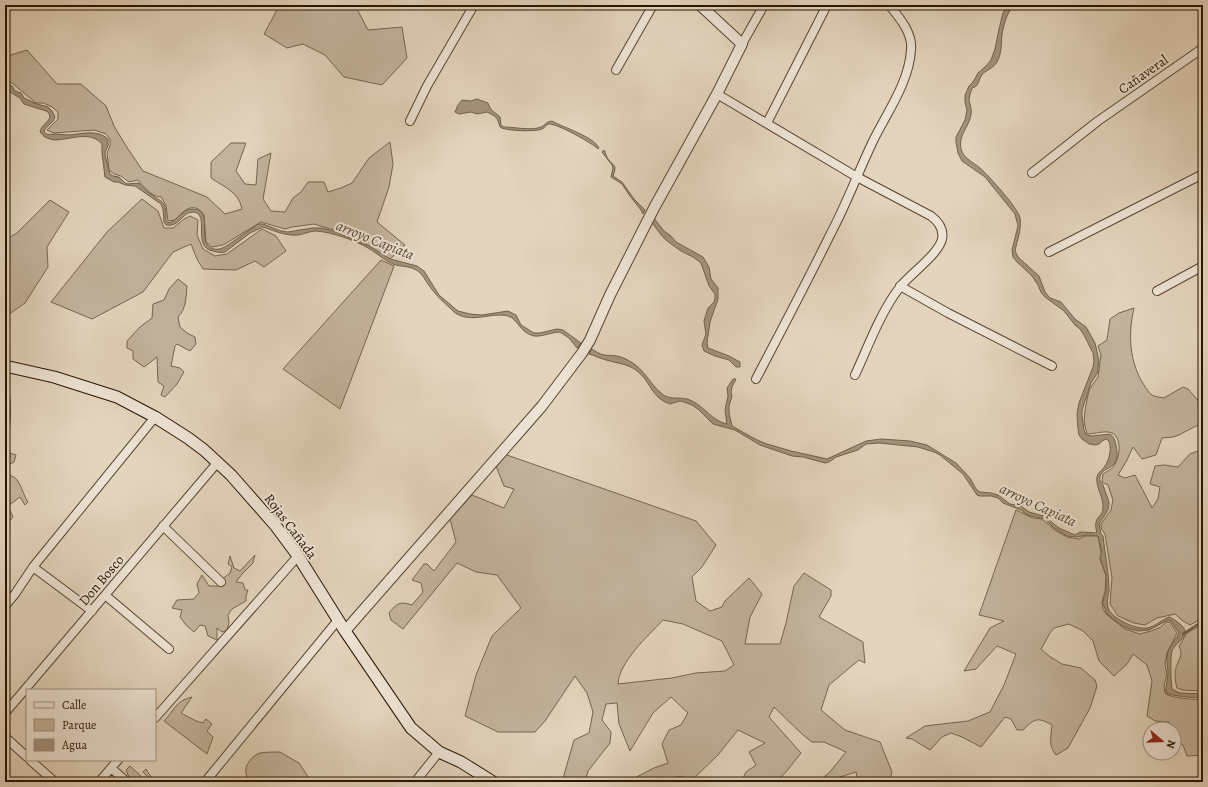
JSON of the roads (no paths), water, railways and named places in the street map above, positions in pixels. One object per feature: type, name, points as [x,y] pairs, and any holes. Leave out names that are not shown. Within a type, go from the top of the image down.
[{"type":"main road","name":"Rojas Cañada","points":[[5,366],[54,377],[117,397],[155,417],[204,450],[230,475],[275,525],[298,556],[345,631],[411,728],[439,752],[461,762],[493,782]]},
{"type":"street","points":[[410,122],[427,86],[474,5]]},
{"type":"street","points":[[616,70],[653,5]]},
{"type":"street","points":[[700,5],[742,44]]},
{"type":"street","points":[[345,631],[542,406],[582,353],[590,340],[610,295],[654,208],[764,5]]},
{"type":"street","points":[[767,123],[827,5]]},
{"type":"street","points":[[756,379],[832,232],[874,140],[904,82],[912,49],[903,21],[889,5]]},
{"type":"street","name":"Cañaveral","points":[[1032,173],[1098,121],[1203,48]]},
{"type":"street","points":[[717,94],[857,177],[938,221],[942,231],[942,241],[936,250],[900,286],[883,314],[855,375]]},
{"type":"street","points":[[1049,252],[1203,174]]},
{"type":"street","points":[[1157,291],[1203,266]]},
{"type":"street","points":[[900,286],[948,313],[1052,366]]},
{"type":"street","points":[[5,606],[33,567],[155,417]]},
{"type":"street","name":"Don Bosco","points":[[5,713],[217,463]]},
{"type":"street","points":[[163,526],[221,582]]},
{"type":"street","points":[[156,717],[298,556]]},
{"type":"street","points":[[33,567],[92,611]]},
{"type":"street","points":[[105,595],[169,649]]},
{"type":"street","points":[[205,782],[338,620]]},
{"type":"street","points":[[5,737],[26,756]]},
{"type":"street","points":[[415,782],[439,752]]},
{"type":"street","points":[[31,761],[55,782]]},
{"type":"street","points":[[99,782],[117,761]]},
{"type":"street","points":[[111,768],[127,782]]},
{"type":"water","points":[[1008,5],[1014,5],[1009,11],[1005,22],[999,59],[981,76],[977,85],[972,88],[969,100],[971,115],[962,135],[960,144],[961,149],[966,158],[980,168],[996,185],[1009,200],[1018,214],[1020,218],[1020,226],[1015,251],[1018,257],[1039,276],[1045,292],[1050,298],[1061,302],[1075,319],[1086,327],[1095,343],[1099,361],[1098,372],[1091,383],[1082,410],[1082,416],[1086,435],[1092,436],[1110,434],[1116,445],[1116,460],[1114,464],[1102,473],[1100,478],[1109,503],[1108,510],[1099,524],[1101,534],[1103,536],[1108,570],[1109,591],[1107,603],[1109,610],[1120,620],[1131,626],[1147,628],[1169,617],[1180,625],[1185,630],[1185,633],[1171,654],[1172,689],[1180,693],[1203,694],[1203,698],[1178,696],[1166,693],[1168,652],[1179,633],[1171,621],[1168,620],[1149,630],[1139,631],[1122,626],[1107,614],[1103,604],[1106,592],[1106,575],[1100,558],[1102,552],[1098,536],[1067,536],[1054,528],[1045,519],[1027,515],[1021,510],[1003,503],[998,498],[977,495],[963,474],[940,455],[918,447],[879,443],[866,444],[858,450],[836,457],[825,463],[803,457],[792,456],[760,445],[735,430],[713,424],[692,405],[680,401],[670,404],[659,398],[641,374],[636,370],[624,364],[601,359],[589,354],[592,349],[604,355],[626,359],[636,365],[665,396],[688,399],[697,404],[717,420],[727,424],[725,410],[728,396],[727,388],[733,379],[736,379],[732,387],[732,396],[729,406],[732,426],[755,439],[791,451],[827,459],[866,441],[881,439],[910,441],[927,445],[956,463],[970,478],[976,489],[980,492],[998,495],[1010,504],[1021,506],[1029,512],[1044,516],[1059,528],[1075,535],[1080,532],[1097,533],[1096,523],[1103,511],[1103,503],[1097,478],[1098,474],[1108,460],[1110,445],[1109,441],[1106,439],[1095,445],[1089,444],[1082,439],[1079,435],[1077,414],[1079,403],[1093,367],[1093,353],[1080,329],[1064,311],[1045,297],[1032,276],[1013,257],[1012,250],[1018,226],[1015,214],[985,177],[962,161],[958,153],[956,142],[956,137],[965,120],[967,110],[965,95],[978,73],[991,60],[1003,13]]},
{"type":"water","points":[[5,83],[12,86],[15,91],[21,93],[24,98],[48,107],[52,111],[55,117],[44,132],[47,134],[68,135],[94,133],[108,139],[108,146],[105,155],[110,174],[119,177],[128,184],[139,183],[144,189],[162,202],[165,209],[166,221],[169,223],[186,211],[192,209],[199,210],[203,214],[206,241],[208,246],[214,249],[219,249],[226,246],[258,224],[263,224],[288,232],[322,228],[369,246],[390,259],[417,266],[424,271],[439,295],[458,311],[482,315],[508,311],[516,315],[521,325],[534,333],[557,329],[563,330],[581,343],[577,348],[569,338],[560,332],[534,336],[525,332],[511,317],[508,316],[496,315],[476,318],[463,317],[457,314],[438,297],[422,275],[416,270],[392,264],[371,250],[350,239],[329,233],[312,231],[298,235],[289,235],[263,227],[250,233],[225,252],[213,251],[207,248],[203,243],[201,218],[198,214],[193,212],[186,214],[174,224],[166,225],[164,222],[161,204],[135,186],[114,182],[105,177],[102,144],[92,137],[54,140],[44,136],[40,131],[50,118],[49,113],[24,104],[20,98],[5,89]]},
{"type":"water","points":[[477,99],[488,103],[492,110],[500,117],[501,125],[504,127],[528,129],[537,128],[552,121],[585,136],[599,148],[598,149],[575,134],[553,125],[548,124],[542,129],[534,131],[521,131],[500,127],[496,118],[487,112],[477,114],[471,112],[459,114],[455,112],[462,100],[471,101]]},
{"type":"water","points":[[604,150],[608,159],[615,166],[613,176],[622,182],[634,199],[645,210],[643,214],[622,184],[611,177],[613,168],[602,152]]},
{"type":"water","points":[[653,217],[664,231],[676,242],[703,257],[709,267],[711,279],[718,288],[718,299],[710,322],[707,343],[708,348],[740,362],[740,367],[736,367],[729,360],[704,351],[702,345],[706,334],[704,321],[708,308],[714,302],[715,294],[709,286],[701,263],[667,241],[650,220]]},
{"type":"waterway","points":[[1183,634],[1203,621]]},
{"type":"water label","name":"arroyo Capiata","points":[[375,240]]},
{"type":"water label","name":"arroyo Capiata","points":[[1038,505]]}]
